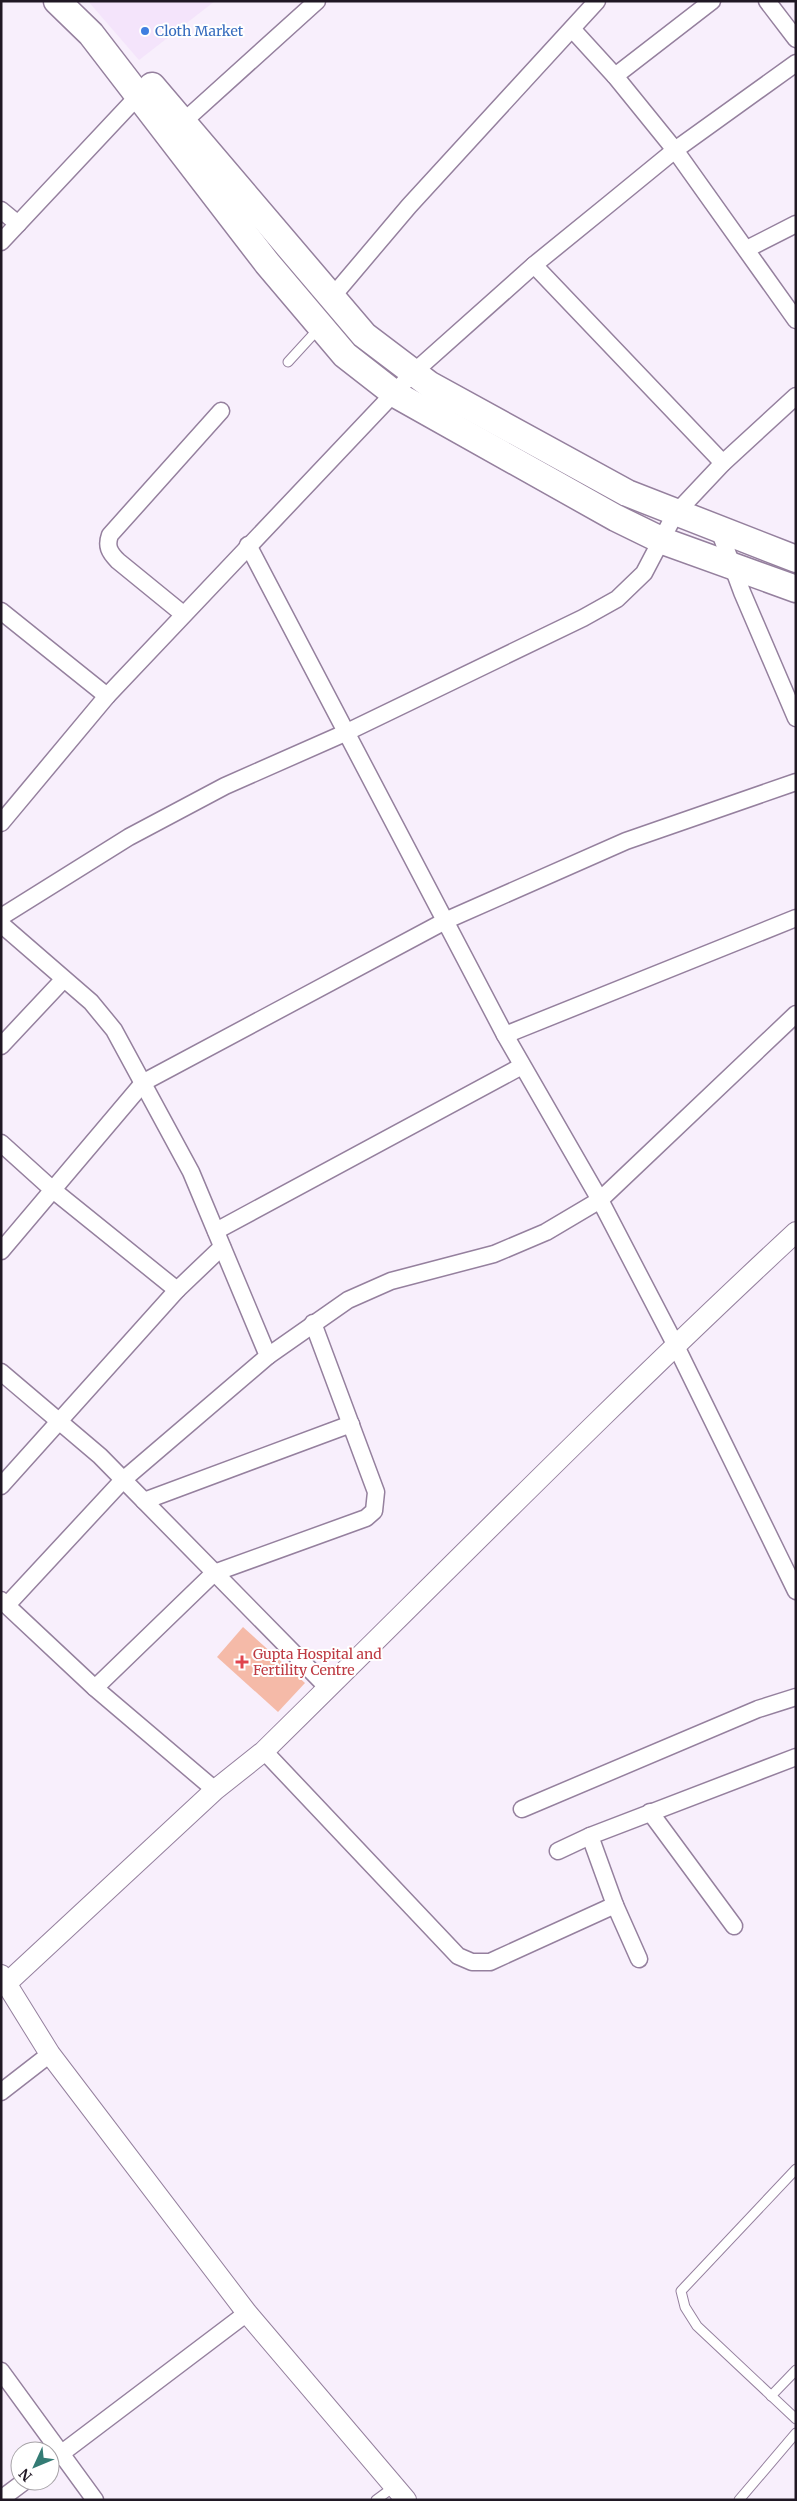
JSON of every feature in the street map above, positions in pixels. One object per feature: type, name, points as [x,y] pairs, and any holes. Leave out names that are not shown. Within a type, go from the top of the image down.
[{"type":"main road","points":[[57,1],[91,34],[267,264],[346,355],[395,394],[616,518],[663,541],[796,590]]},
{"type":"main road","points":[[77,1],[183,122],[364,335],[430,385],[627,493],[676,514],[796,559]]},
{"type":"street","points":[[183,122],[318,1]]},
{"type":"street","points":[[332,297],[408,206],[597,1]]},
{"type":"street","points":[[615,76],[712,1]]},
{"type":"street","points":[[767,1],[796,39]]},
{"type":"street","points":[[572,30],[615,76],[675,150],[796,320]]},
{"type":"street","points":[[1,823],[106,696],[414,372],[534,265],[675,150],[796,63]]},
{"type":"street","points":[[1,242],[138,96]]},
{"type":"street","points":[[1,210],[18,224]]},
{"type":"street","points":[[747,249],[796,224]]},
{"type":"street","points":[[534,265],[723,464]]},
{"type":"street","points":[[1,917],[129,837],[225,786],[345,733],[583,618],[617,599],[644,573],[676,514],[723,464],[796,396]]},
{"type":"street","points":[[183,614],[118,561],[110,552],[107,543],[110,535],[221,411]]},
{"type":"street","points":[[719,530],[732,566],[796,718]]},
{"type":"street","points":[[248,545],[345,733],[447,920],[505,1035],[600,1200],[675,1344],[796,1591]]},
{"type":"street","points":[[1,611],[106,696]]},
{"type":"street","points":[[1,1251],[144,1082],[447,920],[626,841],[796,782]]},
{"type":"street","points":[[505,1035],[796,918]]},
{"type":"street","points":[[1,924],[63,980],[91,1002],[114,1030],[144,1082],[191,1172],[268,1356]]},
{"type":"street","points":[[1,1046],[63,980]]},
{"type":"street","points":[[215,1790],[95,1688],[4,1602],[123,1480],[268,1356],[348,1300],[391,1281],[494,1254],[546,1232],[600,1200],[796,1014]]},
{"type":"street","points":[[216,1231],[522,1066]]},
{"type":"street","points":[[1,1143],[54,1190],[177,1290]]},
{"type":"street","points":[[401,2493],[247,2313],[50,2054],[4,1979],[215,1790],[264,1751],[675,1344],[796,1232]]},
{"type":"street","points":[[1,1486],[177,1290],[222,1247]]},
{"type":"street","points":[[95,1688],[214,1573],[366,1518],[374,1511],[376,1492],[313,1323]]},
{"type":"street","points":[[1,1372],[60,1422],[123,1480],[328,1688]]},
{"type":"street","points":[[144,1501],[351,1424]]},
{"type":"street","points":[[522,1809],[758,1710],[796,1697]]},
{"type":"street","points":[[264,1751],[458,1956],[472,1962],[490,1962],[616,1905]]},
{"type":"street","points":[[558,1851],[650,1812],[796,1757]]},
{"type":"street","points":[[650,1812],[734,1926]]},
{"type":"street","points":[[590,1836],[639,1959]]},
{"type":"street","points":[[1,2092],[50,2054]]},
{"type":"street","points":[[60,2455],[247,2313]]},
{"type":"street","points":[[1,2371],[45,2441]]},
{"type":"street","points":[[60,2462],[94,2500]]},
{"type":"street","points":[[1,2499],[12,2491]]},
{"type":"lane","points":[[288,362],[320,326]]},
{"type":"lane","points":[[796,2169],[681,2291],[685,2307],[697,2326],[796,2419]]},
{"type":"lane","points":[[771,2396],[796,2370]]},
{"type":"lane","points":[[739,2500],[796,2433]]},
{"type":"lane","points":[[376,2500],[401,2493]]},
{"type":"shaded area","name":"Cloth Market","points":[[88,1],[215,1],[139,60]]},
{"type":"building","points":[[243,1627],[305,1683],[278,1712],[217,1657]]},
{"type":"place","name":"Cloth Market","points":[[145,31]]},
{"type":"place","name":"Gupta Hospital and Fertility Centre","points":[[242,1662]]}]
